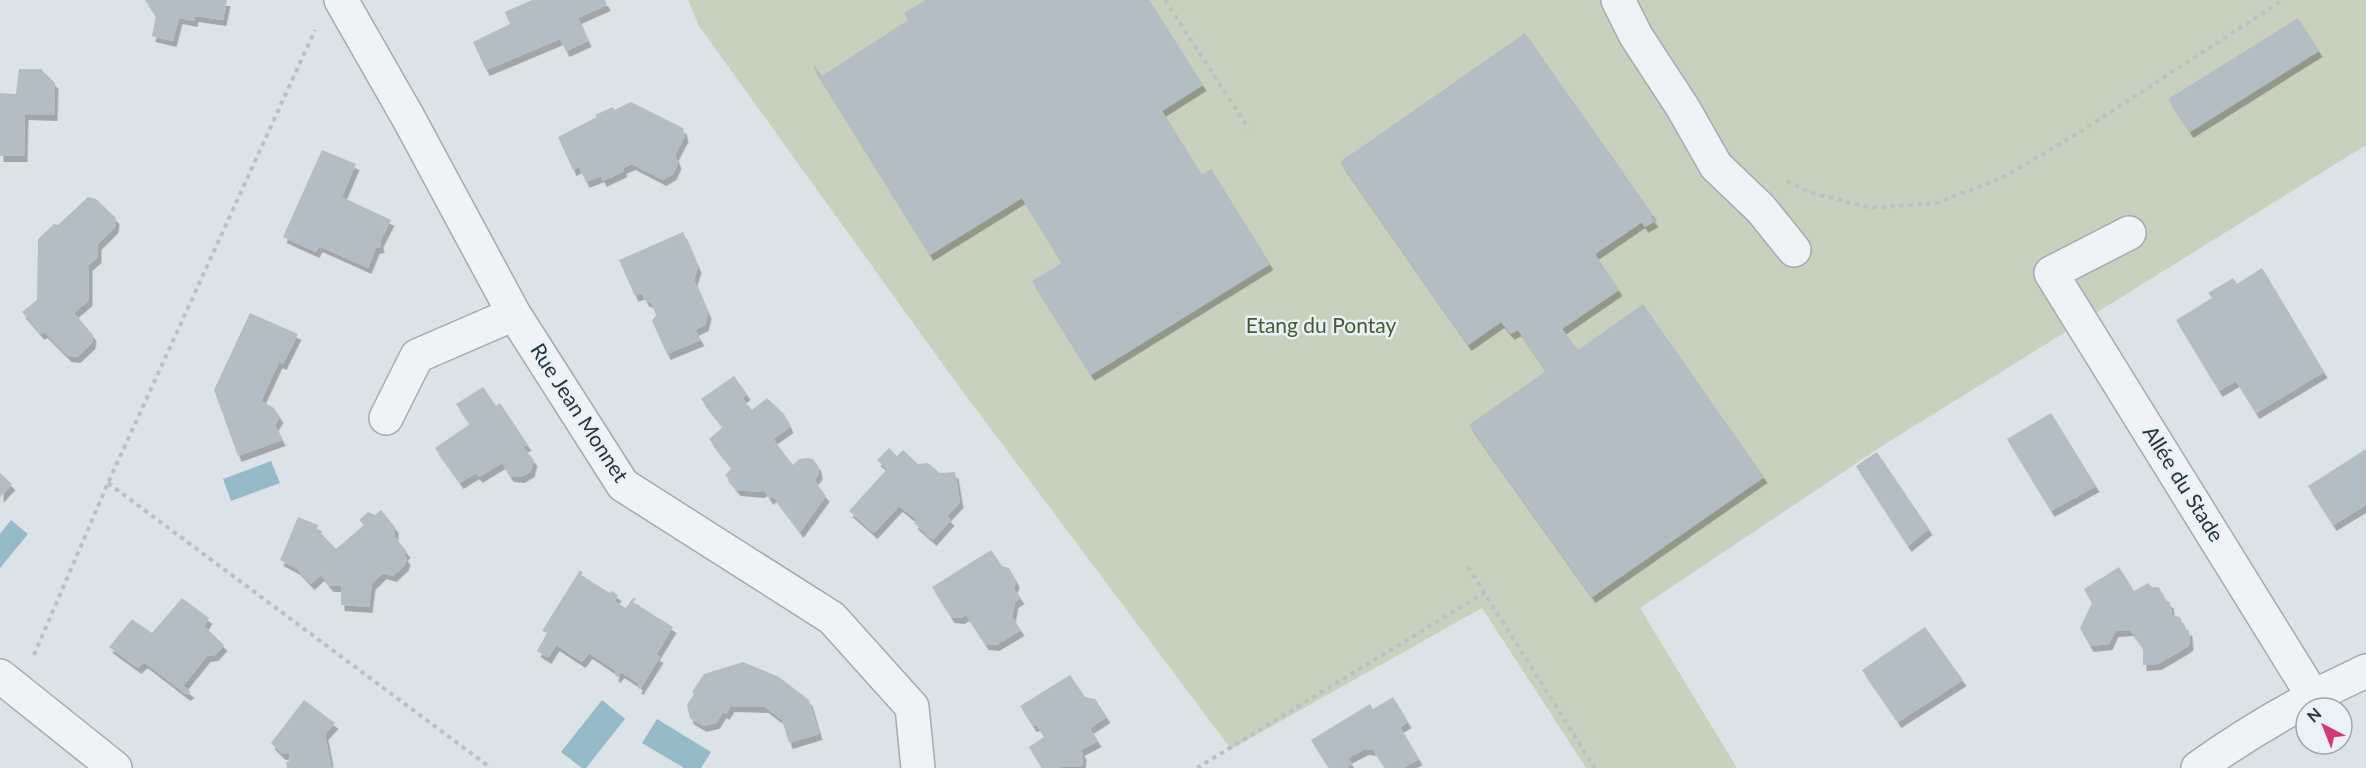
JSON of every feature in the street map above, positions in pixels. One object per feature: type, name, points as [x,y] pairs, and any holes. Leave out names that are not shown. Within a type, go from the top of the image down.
[{"type":"street","points":[[1618,0],[1636,36],[1683,108],[1716,166],[1761,209],[1794,250]]},
{"type":"street","name":"Rue Jean Monnet","points":[[330,11],[410,119],[514,314],[623,485],[832,618],[912,707],[918,768]]},
{"type":"street","name":"Allée du Stade","points":[[2129,233],[2051,273],[2313,696]]},
{"type":"street","points":[[386,418],[417,356],[514,314]]},
{"type":"street","points":[[2313,696],[2366,671]]},
{"type":"street","points":[[5,686],[115,768]]},
{"type":"street","points":[[2198,768],[2230,745],[2294,707]]},
{"type":"path","points":[[1165,0],[1249,129]]},
{"type":"path","points":[[1777,176],[1809,192],[1871,208],[1936,203],[2002,178],[2080,132],[2283,0]]},
{"type":"path","points":[[5,686],[34,654],[108,483],[330,11]]},
{"type":"path","points":[[108,483],[490,768]]},
{"type":"path","points":[[1468,567],[1595,768]]},
{"type":"path","points":[[1197,768],[1484,593]]},
{"type":"green space","name":"Etang du Pontay","points":[[688,0],[2366,0],[2366,145],[1882,446],[1640,608],[1737,768],[1586,768],[1482,608],[1231,749],[952,377],[699,26]]},
{"type":"water","points":[[271,461],[280,483],[231,501],[223,479]]},
{"type":"water","points":[[11,520],[28,534],[0,568],[0,534]]},
{"type":"water","points":[[602,700],[625,719],[586,768],[582,768],[561,752]]},
{"type":"water","points":[[657,719],[711,752],[701,768],[684,768],[642,743]]},
{"type":"building","points":[[145,0],[227,0],[223,20],[195,16],[194,21],[179,18],[173,41],[152,36],[156,16]]},
{"type":"building","points":[[532,0],[605,0],[607,5],[578,18],[588,41],[566,51],[560,39],[486,70],[473,42],[510,24],[505,12]]},
{"type":"building","points":[[926,0],[1149,0],[1203,85],[1162,111],[1202,175],[1211,169],[1270,264],[1091,375],[1032,281],[1062,263],[1022,198],[930,255],[813,67],[815,66],[822,76],[908,20],[904,13]]},
{"type":"building","points":[[2298,18],[2319,51],[2190,132],[2168,99]]},
{"type":"building","points":[[1525,33],[1655,221],[1645,227],[1642,222],[1595,254],[1619,290],[1562,329],[1578,350],[1643,304],[1764,477],[1592,597],[1469,425],[1546,371],[1518,330],[1511,334],[1501,322],[1468,345],[1340,162]]},
{"type":"building","points":[[19,69],[41,69],[55,83],[54,115],[25,114],[24,156],[0,156],[0,93],[16,94]]},
{"type":"building","points":[[631,102],[683,128],[685,136],[675,155],[678,163],[673,174],[663,180],[632,164],[623,168],[624,171],[603,181],[601,176],[586,182],[579,167],[573,170],[558,137],[597,117],[595,115]]},
{"type":"building","points":[[322,150],[356,164],[342,197],[391,220],[380,241],[381,247],[376,248],[368,268],[319,246],[316,252],[283,237]]},
{"type":"building","points":[[88,197],[96,199],[116,218],[115,227],[98,244],[98,257],[89,265],[89,300],[74,313],[93,335],[92,343],[77,357],[68,356],[44,332],[41,334],[22,312],[37,300],[38,239],[54,224],[58,225]]},
{"type":"building","points":[[683,232],[698,267],[694,280],[708,313],[705,325],[695,330],[701,340],[667,354],[652,321],[656,315],[651,303],[645,300],[642,293],[635,296],[619,260]]},
{"type":"building","points":[[2262,268],[2324,372],[2256,413],[2236,381],[2219,391],[2176,320],[2212,298],[2208,293],[2233,278],[2237,284]]},
{"type":"building","points":[[250,313],[298,334],[283,364],[279,362],[261,401],[274,408],[280,417],[275,425],[282,440],[238,456],[214,390]]},
{"type":"building","points":[[734,376],[747,394],[742,398],[752,410],[767,398],[784,414],[790,427],[773,439],[793,465],[799,459],[808,458],[813,459],[818,466],[819,474],[814,480],[826,496],[800,532],[773,496],[770,499],[764,490],[761,492],[737,490],[725,475],[732,468],[709,439],[723,427],[701,399]]},
{"type":"building","points":[[483,387],[496,406],[500,403],[528,445],[523,447],[534,460],[531,471],[521,477],[510,476],[502,463],[479,477],[476,473],[460,483],[435,448],[470,424],[456,404]]},
{"type":"building","points":[[2051,413],[2096,486],[2051,511],[2007,439]]},
{"type":"building","points":[[889,448],[897,456],[903,450],[918,464],[928,463],[940,473],[955,472],[960,502],[947,516],[951,520],[933,540],[914,523],[917,520],[899,506],[874,533],[849,511],[887,469],[877,460]]},
{"type":"building","points":[[2366,449],[2366,505],[2333,525],[2308,486]]},
{"type":"building","points":[[1877,452],[1929,529],[1908,546],[1856,466]]},
{"type":"building","points":[[0,473],[12,484],[0,497]]},
{"type":"building","points":[[381,510],[395,527],[395,537],[407,552],[404,555],[407,559],[405,565],[393,576],[383,573],[372,584],[369,607],[341,605],[341,586],[330,586],[321,575],[311,584],[297,569],[280,560],[298,517],[318,525],[317,529],[336,549],[364,525],[359,520],[368,512],[375,515]]},
{"type":"building","points":[[991,550],[1002,566],[1009,568],[1016,581],[1014,589],[1021,598],[1015,602],[1012,617],[1021,630],[996,645],[985,644],[966,615],[961,618],[951,617],[932,587]]},
{"type":"building","points":[[2119,567],[2134,591],[2148,583],[2152,587],[2159,587],[2165,600],[2170,602],[2172,615],[2180,617],[2184,629],[2189,630],[2190,644],[2187,647],[2158,664],[2143,665],[2143,648],[2130,630],[2115,631],[2109,644],[2090,646],[2080,628],[2092,603],[2084,589]]},
{"type":"building","points":[[580,570],[583,573],[581,575],[610,593],[612,591],[618,595],[614,601],[626,608],[633,598],[636,599],[633,602],[673,627],[656,655],[660,657],[640,689],[639,684],[621,672],[617,677],[616,671],[589,653],[582,662],[556,645],[548,658],[537,651],[547,633],[542,631]]},
{"type":"building","points":[[182,598],[209,618],[204,626],[224,645],[215,655],[207,656],[183,686],[191,692],[187,695],[144,662],[138,668],[109,647],[132,619],[152,633]]},
{"type":"building","points":[[1925,627],[1963,680],[1898,722],[1862,670]]},
{"type":"building","points":[[743,662],[779,677],[809,700],[819,734],[789,743],[782,720],[765,707],[731,706],[726,714],[723,712],[716,723],[703,726],[690,718],[687,705],[694,694],[692,692],[704,674]]},
{"type":"building","points":[[1070,675],[1085,697],[1095,699],[1107,717],[1090,728],[1098,741],[1081,750],[1082,766],[1042,768],[1029,747],[1044,737],[1037,725],[1033,726],[1020,706]]},
{"type":"building","points":[[1393,697],[1408,722],[1400,727],[1419,759],[1403,768],[1385,768],[1373,750],[1365,749],[1348,758],[1352,764],[1346,768],[1329,768],[1311,740],[1370,704],[1373,709]]},
{"type":"building","points":[[304,700],[335,723],[325,734],[331,766],[334,768],[287,768],[286,762],[290,760],[289,753],[282,754],[271,743]]}]
